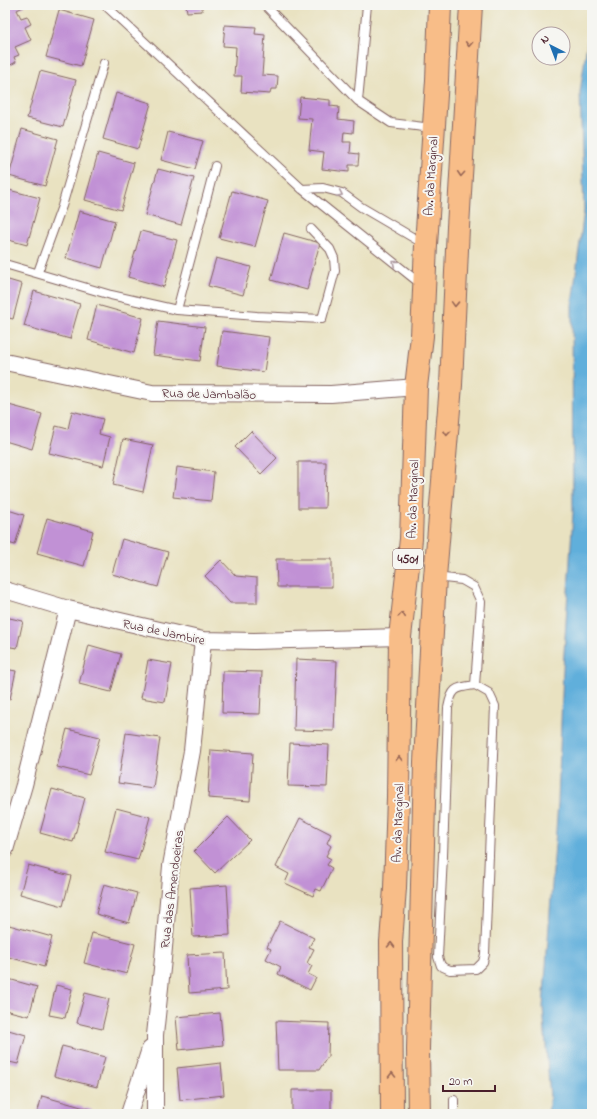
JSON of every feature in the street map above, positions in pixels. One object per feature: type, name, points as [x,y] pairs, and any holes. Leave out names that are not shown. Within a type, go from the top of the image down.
[{"type":"main road","name":"Av. da Marginal","points":[[392,1114],[391,942],[398,797],[400,637],[411,539],[416,388],[422,336],[440,5]]},
{"type":"main road","name":"Av. da Marginal","points":[[419,1114],[418,1041],[425,762],[435,577],[451,385],[458,227],[471,5]]},
{"type":"street","name":"Rua de Jambalão","points":[[5,362],[152,393],[331,394],[416,388]]},
{"type":"street","name":"Rua de Jambire","points":[[5,590],[68,609],[203,640],[254,641],[400,637]]},
{"type":"street","points":[[5,850],[24,786],[68,609]]},
{"type":"street","name":"Rua das Amendoeiras","points":[[156,1114],[155,1035],[171,866],[192,751],[203,640]]},
{"type":"street","points":[[129,1114],[155,1035]]},
{"type":"lane","points":[[105,5],[302,189],[425,288]]},
{"type":"lane","points":[[265,5],[358,101],[391,123],[433,128]]},
{"type":"lane","points":[[358,101],[368,5]]},
{"type":"lane","points":[[38,272],[64,199],[104,63]]},
{"type":"lane","points":[[177,310],[215,166]]},
{"type":"lane","points":[[302,189],[323,188],[342,193],[360,207],[426,245]]},
{"type":"lane","points":[[5,264],[38,272],[111,295],[177,310],[322,319],[335,271],[334,258],[330,249],[311,229]]},
{"type":"lane","points":[[435,577],[462,580],[474,587],[481,602],[476,685]]},
{"type":"lane","points":[[476,685],[489,693],[495,706],[486,954],[483,962],[476,969],[450,970],[441,966],[438,957],[448,708],[450,696],[458,688],[476,685]]},
{"type":"lane","points":[[454,1100],[454,1114]]},
{"type":"water","points":[[592,10],[592,1114],[548,1114],[550,1097],[543,1007],[558,803],[563,669],[573,513],[572,305],[584,210],[580,92]]},
{"type":"building","points":[[5,5],[25,6],[17,10],[21,18],[27,16],[31,24],[25,27],[31,40],[15,47],[19,55],[14,57],[16,62],[5,68]]},
{"type":"building","points":[[186,5],[202,5],[202,11],[187,12]]},
{"type":"building","points":[[59,10],[94,20],[81,66],[46,57]]},
{"type":"building","points":[[225,25],[256,27],[255,34],[265,35],[262,75],[278,76],[277,89],[271,89],[270,94],[241,92],[242,76],[234,76],[236,47],[223,46]]},
{"type":"building","points":[[40,71],[76,80],[63,127],[27,118]]},
{"type":"building","points":[[116,93],[151,103],[138,149],[103,139]]},
{"type":"building","points":[[300,97],[330,100],[330,106],[339,107],[338,119],[354,121],[353,133],[344,132],[343,142],[351,142],[350,153],[359,154],[358,165],[349,165],[349,172],[322,169],[324,152],[309,150],[312,119],[298,118]]},
{"type":"building","points":[[22,129],[58,139],[45,186],[9,176]]},
{"type":"building","points":[[168,132],[203,141],[195,169],[161,160]]},
{"type":"building","points":[[98,153],[134,163],[121,210],[85,200]]},
{"type":"building","points":[[158,169],[194,178],[181,225],[145,215]]},
{"type":"building","points":[[5,189],[40,198],[27,245],[5,239]]},
{"type":"building","points":[[232,191],[268,201],[255,247],[219,238]]},
{"type":"building","points":[[79,211],[115,221],[102,268],[66,258]]},
{"type":"building","points":[[141,231],[177,240],[164,287],[128,277]]},
{"type":"building","points":[[284,233],[320,243],[307,290],[271,280]]},
{"type":"building","points":[[216,258],[251,267],[243,295],[208,286]]},
{"type":"building","points":[[5,279],[22,284],[13,319],[5,317]]},
{"type":"building","points":[[34,291],[80,304],[70,339],[24,326]]},
{"type":"building","points":[[97,305],[143,318],[134,353],[88,340]]},
{"type":"building","points":[[158,321],[205,327],[200,361],[153,355]]},
{"type":"building","points":[[222,331],[269,337],[264,372],[217,366]]},
{"type":"building","points":[[5,404],[42,414],[32,449],[5,441]]},
{"type":"building","points":[[72,411],[103,419],[99,434],[110,437],[103,466],[49,453],[56,426],[68,429]]},
{"type":"building","points":[[251,431],[277,458],[261,474],[235,447]]},
{"type":"building","points":[[123,439],[153,445],[143,492],[113,485]]},
{"type":"building","points":[[298,462],[326,462],[325,508],[298,508]]},
{"type":"building","points":[[177,467],[214,472],[211,501],[173,497]]},
{"type":"building","points":[[5,509],[24,515],[15,545],[5,542]]},
{"type":"building","points":[[47,518],[93,531],[84,566],[37,553]]},
{"type":"building","points":[[122,539],[168,552],[158,587],[112,574]]},
{"type":"building","points":[[276,559],[332,559],[332,587],[277,587]]},
{"type":"building","points":[[221,560],[236,576],[257,578],[257,603],[230,603],[205,576]]},
{"type":"building","points":[[5,617],[23,621],[17,648],[5,646]]},
{"type":"building","points":[[89,645],[121,654],[111,692],[79,684]]},
{"type":"building","points":[[296,659],[337,661],[334,731],[294,730]]},
{"type":"building","points":[[148,660],[172,664],[165,702],[141,698]]},
{"type":"building","points":[[5,669],[16,671],[10,699],[5,697]]},
{"type":"building","points":[[223,671],[262,672],[260,714],[222,713]]},
{"type":"building","points":[[67,729],[100,737],[89,775],[57,767]]},
{"type":"building","points":[[126,733],[160,738],[153,788],[118,783]]},
{"type":"building","points":[[290,743],[329,745],[327,787],[288,786]]},
{"type":"building","points":[[211,750],[253,753],[250,801],[208,798]]},
{"type":"building","points":[[52,789],[85,798],[73,842],[40,833]]},
{"type":"building","points":[[116,808],[150,817],[138,860],[105,852]]},
{"type":"building","points":[[228,817],[250,840],[215,873],[194,851]]},
{"type":"building","points":[[300,818],[331,834],[327,843],[331,846],[326,856],[331,859],[327,865],[332,868],[321,891],[316,889],[313,896],[285,883],[289,874],[276,867]]},
{"type":"building","points":[[28,865],[71,876],[63,906],[20,894]]},
{"type":"building","points":[[104,884],[137,893],[129,923],[96,914]]},
{"type":"building","points":[[227,885],[230,935],[193,937],[190,888]]},
{"type":"building","points":[[280,921],[314,938],[309,947],[314,949],[307,963],[312,966],[308,974],[316,978],[310,990],[278,974],[281,967],[266,959],[271,949],[267,947]]},
{"type":"building","points":[[9,925],[52,937],[44,967],[5,956],[5,940]]},
{"type":"building","points":[[92,933],[135,944],[127,974],[84,963]]},
{"type":"building","points":[[225,953],[227,990],[189,993],[187,955]]},
{"type":"building","points":[[5,978],[37,987],[29,1016],[5,1010]]},
{"type":"building","points":[[56,985],[72,989],[65,1018],[49,1015]]},
{"type":"building","points":[[85,993],[109,999],[102,1029],[77,1023]]},
{"type":"building","points":[[220,1013],[223,1045],[179,1050],[176,1017]]},
{"type":"building","points":[[276,1021],[329,1023],[328,1056],[319,1070],[278,1070]]},
{"type":"building","points":[[5,1029],[26,1035],[18,1064],[5,1061]]},
{"type":"building","points":[[62,1046],[105,1057],[97,1087],[54,1076]]},
{"type":"building","points":[[221,1063],[224,1095],[180,1100],[177,1068]]},
{"type":"building","points":[[5,1084],[9,1085],[6,1098],[5,1098]]},
{"type":"building","points":[[292,1090],[331,1090],[331,1114],[292,1114]]},
{"type":"building","points":[[42,1096],[92,1110],[91,1114],[37,1114]]}]
